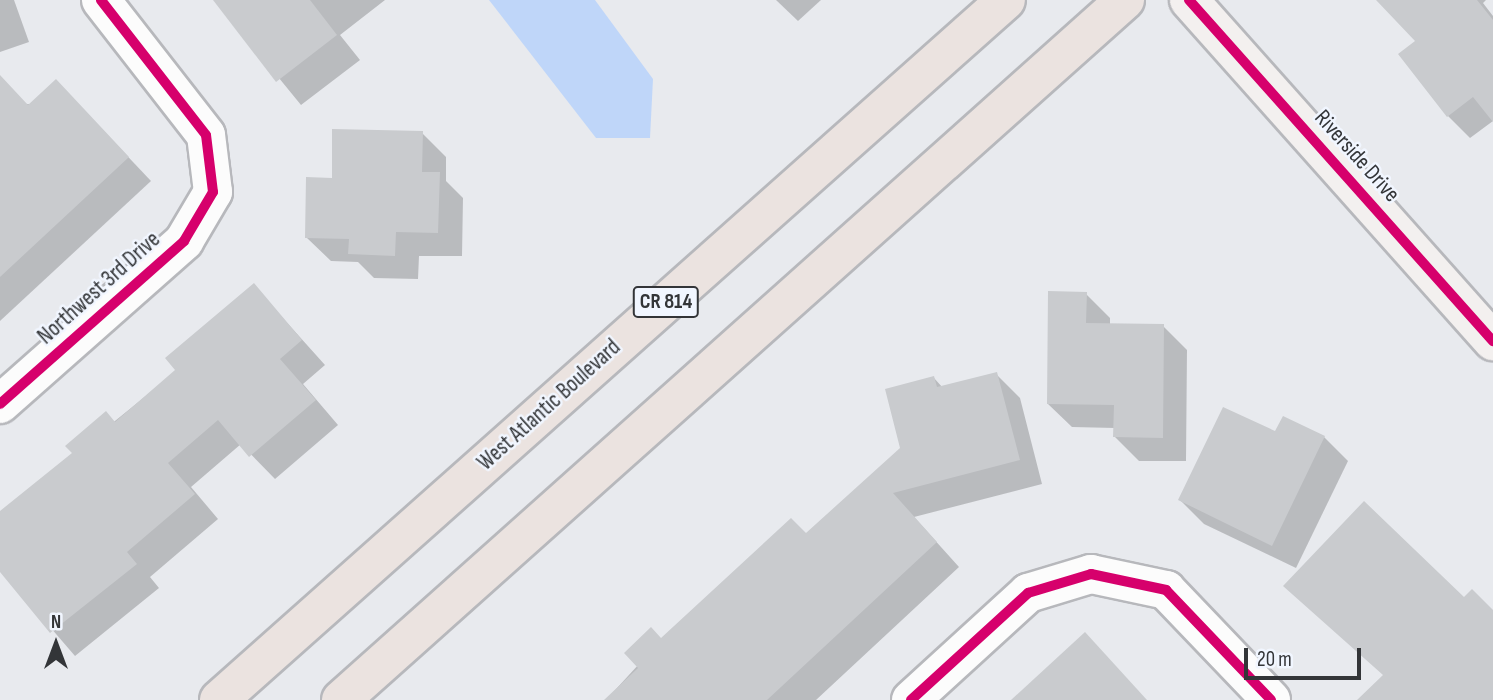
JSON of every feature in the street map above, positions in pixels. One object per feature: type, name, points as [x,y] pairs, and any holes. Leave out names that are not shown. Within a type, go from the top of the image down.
[{"type":"main road","name":"West Atlantic Boulevard","points":[[219,700],[1006,0]]},
{"type":"main road","points":[[341,700],[1125,0]]},
{"type":"street","name":"Northwest 3rd Drive","points":[[0,404],[184,241],[213,192],[206,135],[101,0]]},
{"type":"street","name":"Riverside Drive","points":[[1189,0],[1493,341]]},
{"type":"street","points":[[911,700],[1028,593],[1091,574],[1166,590],[1271,700]]},
{"type":"water","points":[[489,0],[595,0],[653,79],[650,138],[596,138]]},
{"type":"building","points":[[213,0],[310,0],[337,35],[276,82]]},
{"type":"building","points":[[1376,0],[1477,0],[1493,20],[1493,122],[1473,97],[1447,117],[1398,54],[1415,41]]},
{"type":"building","points":[[0,75],[28,105],[56,79],[129,157],[0,277]]},
{"type":"building","points":[[332,129],[423,131],[422,172],[440,172],[438,233],[396,232],[395,256],[348,254],[349,239],[305,238],[306,177],[332,178]]},
{"type":"building","points":[[254,283],[302,340],[280,359],[316,400],[249,457],[218,420],[168,463],[195,494],[127,552],[137,564],[50,633],[0,572],[0,511],[72,453],[65,446],[106,411],[115,422],[175,370],[165,358]]},
{"type":"building","points":[[1048,291],[1087,292],[1086,323],[1164,324],[1163,438],[1113,437],[1114,405],[1047,404]]},
{"type":"building","points":[[997,372],[1020,460],[893,493],[937,542],[767,700],[604,700],[638,668],[624,653],[651,627],[661,638],[791,518],[806,533],[900,448],[885,389],[934,376],[937,387]]},
{"type":"building","points":[[1223,407],[1275,431],[1283,416],[1325,436],[1272,546],[1178,500]]},
{"type":"building","points":[[1364,501],[1464,597],[1472,589],[1493,610],[1493,700],[1357,700],[1383,675],[1283,586]]},
{"type":"building","points":[[1085,632],[1147,700],[1011,700]]},
{"type":"cycle path","points":[[0,404],[184,241],[213,192],[206,135],[101,0]]},
{"type":"cycle path","points":[[1189,0],[1493,341]]},
{"type":"cycle path","points":[[911,700],[1028,593],[1091,574],[1166,590],[1271,700]]}]
